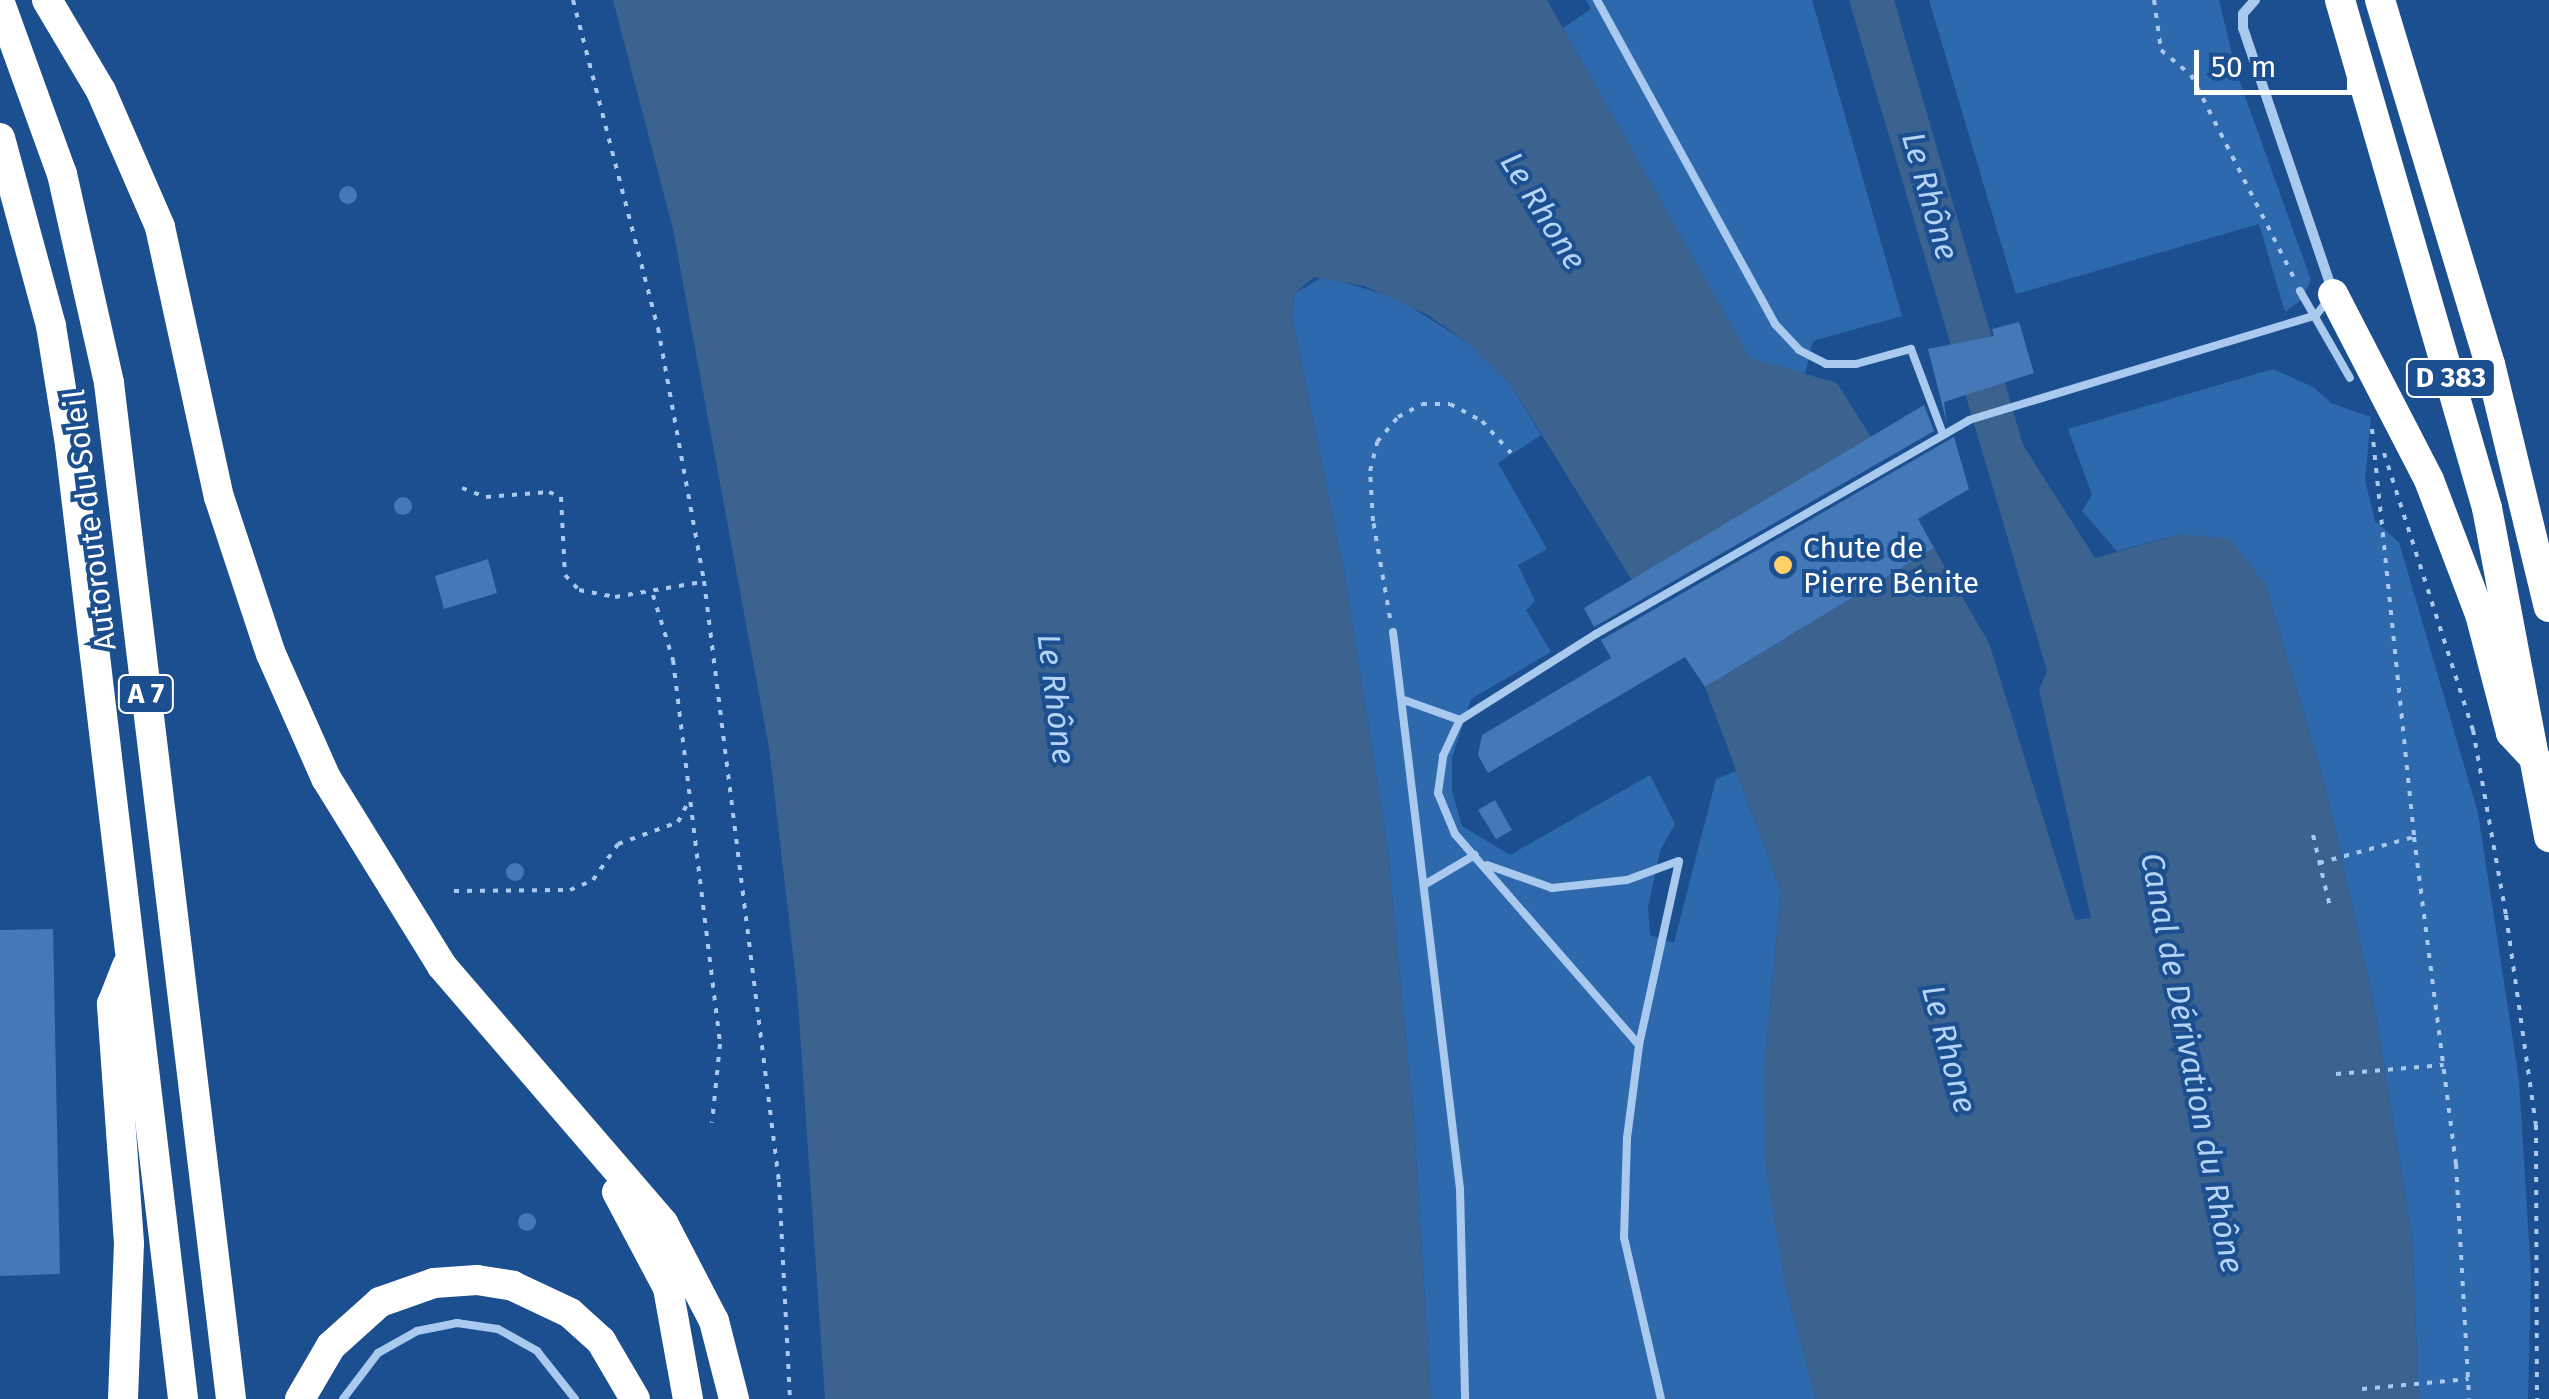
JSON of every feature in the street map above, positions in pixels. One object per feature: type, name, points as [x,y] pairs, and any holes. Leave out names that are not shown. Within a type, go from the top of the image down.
[{"type":"highway","points":[[47,0],[107,103],[160,227],[219,498],[296,712],[400,908],[550,1094],[641,1192],[686,1258],[714,1321],[734,1399]]},
{"type":"highway","name":"D 383","points":[[2340,0],[2486,508],[2538,762],[2549,838]]},
{"type":"highway","name":"D 383","points":[[2380,0],[2490,364],[2549,607]]},
{"type":"highway","name":"Autoroute du Soleil","points":[[0,3],[68,192],[109,383],[231,1399]]},
{"type":"highway","name":"Autoroute du Soleil","points":[[0,138],[51,326],[182,1399]]},
{"type":"highway","points":[[2324,305],[2429,480],[2480,614],[2510,733],[2538,762]]},
{"type":"highway","points":[[124,1399],[129,1242],[112,1004],[130,960]]},
{"type":"highway","points":[[550,1094],[657,1260],[676,1313],[688,1399]]},
{"type":"highway","points":[[300,1399],[318,1363],[363,1314],[397,1294],[458,1280],[513,1286],[570,1313],[601,1341],[636,1399]]},
{"type":"street","points":[[2250,1],[2242,28],[2324,305]]},
{"type":"lane","points":[[1598,0],[1776,324],[1799,350],[1826,364],[1856,364],[1911,350],[1944,434]]},
{"type":"lane","points":[[2300,291],[2324,305],[2350,378]]},
{"type":"lane","points":[[1639,1045],[1455,834],[1438,793],[1443,756],[1460,720],[1596,634],[1944,434],[2324,305]]},
{"type":"lane","points":[[1392,632],[1404,700],[1460,1189],[1466,1399]]},
{"type":"lane","points":[[1404,700],[1460,720]]},
{"type":"lane","points":[[1414,792],[1438,793]]},
{"type":"lane","points":[[1424,885],[1476,855]]},
{"type":"lane","points":[[1483,863],[1552,888],[1627,880],[1679,861],[1639,1045],[1627,1138],[1624,1238],[1661,1399]]},
{"type":"lane","points":[[343,1399],[378,1353],[416,1332],[457,1323],[498,1330],[537,1351],[575,1399]]},
{"type":"path","points":[[573,0],[658,328],[704,581],[779,1182],[790,1399]]},
{"type":"path","points":[[2154,0],[2161,50],[2192,75],[2300,291]]},
{"type":"path","points":[[1392,632],[1373,521],[1370,471],[1377,442],[1398,417],[1422,404],[1450,404],[1482,421],[1511,453]]},
{"type":"path","points":[[2469,1399],[2444,1065],[2414,837],[2371,417],[2420,549],[2473,730],[2506,915],[2536,1125],[2537,1399]]},
{"type":"path","points":[[462,488],[486,497],[549,492],[561,498],[565,576],[580,590],[614,598],[653,595],[704,581]]},
{"type":"path","points":[[653,595],[672,660],[720,1044],[712,1123]]},
{"type":"path","points":[[454,891],[570,890],[593,880],[618,844],[678,822],[689,800]]},
{"type":"path","points":[[2312,835],[2331,911]]},
{"type":"path","points":[[2320,863],[2414,837]]},
{"type":"path","points":[[2336,1074],[2444,1065]]},
{"type":"path","points":[[2362,1388],[2470,1379]]},
{"type":"shaded area","points":[[1586,0],[1812,0],[1902,316],[1813,341],[1805,374],[1750,359],[1563,28],[1591,9]]},
{"type":"shaded area","points":[[1929,0],[2219,0],[2237,74],[2311,280],[2301,300],[2285,312],[2259,224],[2016,294]]},
{"type":"shaded area","points":[[1324,276],[1398,299],[1468,343],[1511,385],[1541,435],[1498,463],[1547,549],[1518,565],[1535,601],[1526,610],[1551,652],[1471,699],[1452,758],[1452,791],[1462,826],[1510,855],[1650,775],[1675,824],[1660,851],[1648,907],[1650,935],[1674,943],[1716,779],[1736,771],[1781,891],[1764,1071],[1785,1285],[1816,1399],[1431,1399],[1414,1122],[1387,843],[1344,571],[1292,316],[1294,294]]},
{"type":"shaded area","points":[[2273,369],[2313,387],[2331,403],[2371,417],[2365,480],[2375,521],[2399,542],[2478,813],[2519,1080],[2531,1274],[2528,1399],[2419,1399],[2412,1236],[2375,1009],[2327,792],[2266,585],[2180,534],[2117,551],[2082,511],[2092,495],[2068,429]]},
{"type":"water","points":[[613,0],[1547,0],[1750,358],[1837,383],[1871,437],[1633,582],[1511,385],[1468,343],[1428,315],[1364,286],[1314,277],[1294,294],[1292,316],[1344,571],[1387,843],[1414,1122],[1431,1399],[825,1399],[797,988],[769,748],[673,229]]},
{"type":"water","points":[[1849,0],[1894,0],[2023,445],[2095,558],[2180,534],[2230,539],[2266,585],[2327,792],[2375,1009],[2412,1236],[2419,1399],[1816,1399],[1785,1285],[1766,1169],[1764,1071],[1781,891],[1705,687],[1934,548],[1989,643],[2075,920],[2091,918],[2039,690],[2047,671]]},
{"type":"building","points":[[348,186],[357,195],[348,204],[339,195]]},
{"type":"building","points":[[2019,322],[2034,373],[1944,402],[1947,424],[1928,349],[1994,336],[1992,329]]},
{"type":"building","points":[[1924,405],[1934,431],[1594,627],[1584,608]]},
{"type":"building","name":"Chute de Pierre Bénite","points":[[1954,437],[1969,489],[1918,519],[1934,548],[1705,687],[1685,657],[1488,773],[1478,755],[1482,735],[1611,658],[1601,640]]},
{"type":"building","points":[[403,497],[410,499],[410,513],[403,515],[396,513],[394,506],[396,499]]},
{"type":"building","points":[[488,559],[497,593],[444,609],[435,576]]},
{"type":"building","points":[[1495,800],[1512,830],[1496,839],[1478,810]]},
{"type":"building","points":[[515,863],[522,865],[522,879],[515,881],[508,879],[506,872],[508,865]]},
{"type":"building","points":[[53,929],[60,1274],[0,1276],[0,930]]},
{"type":"building","points":[[527,1213],[534,1215],[534,1229],[527,1231],[520,1229],[518,1222],[520,1215]]},
{"type":"place","name":"Chute de Pierre Bénite","points":[[1783,565]]},
{"type":"water label","name":"Le Rhône","points":[[1930,196]]},
{"type":"water label","name":"Le Rhone","points":[[1543,211]]},
{"type":"water label","name":"Le Rhône","points":[[1056,699]]},
{"type":"water label","name":"Le Rhone","points":[[1949,1049]]},
{"type":"water label","name":"Canal de Dérivation du Rhône","points":[[2192,1063]]}]
